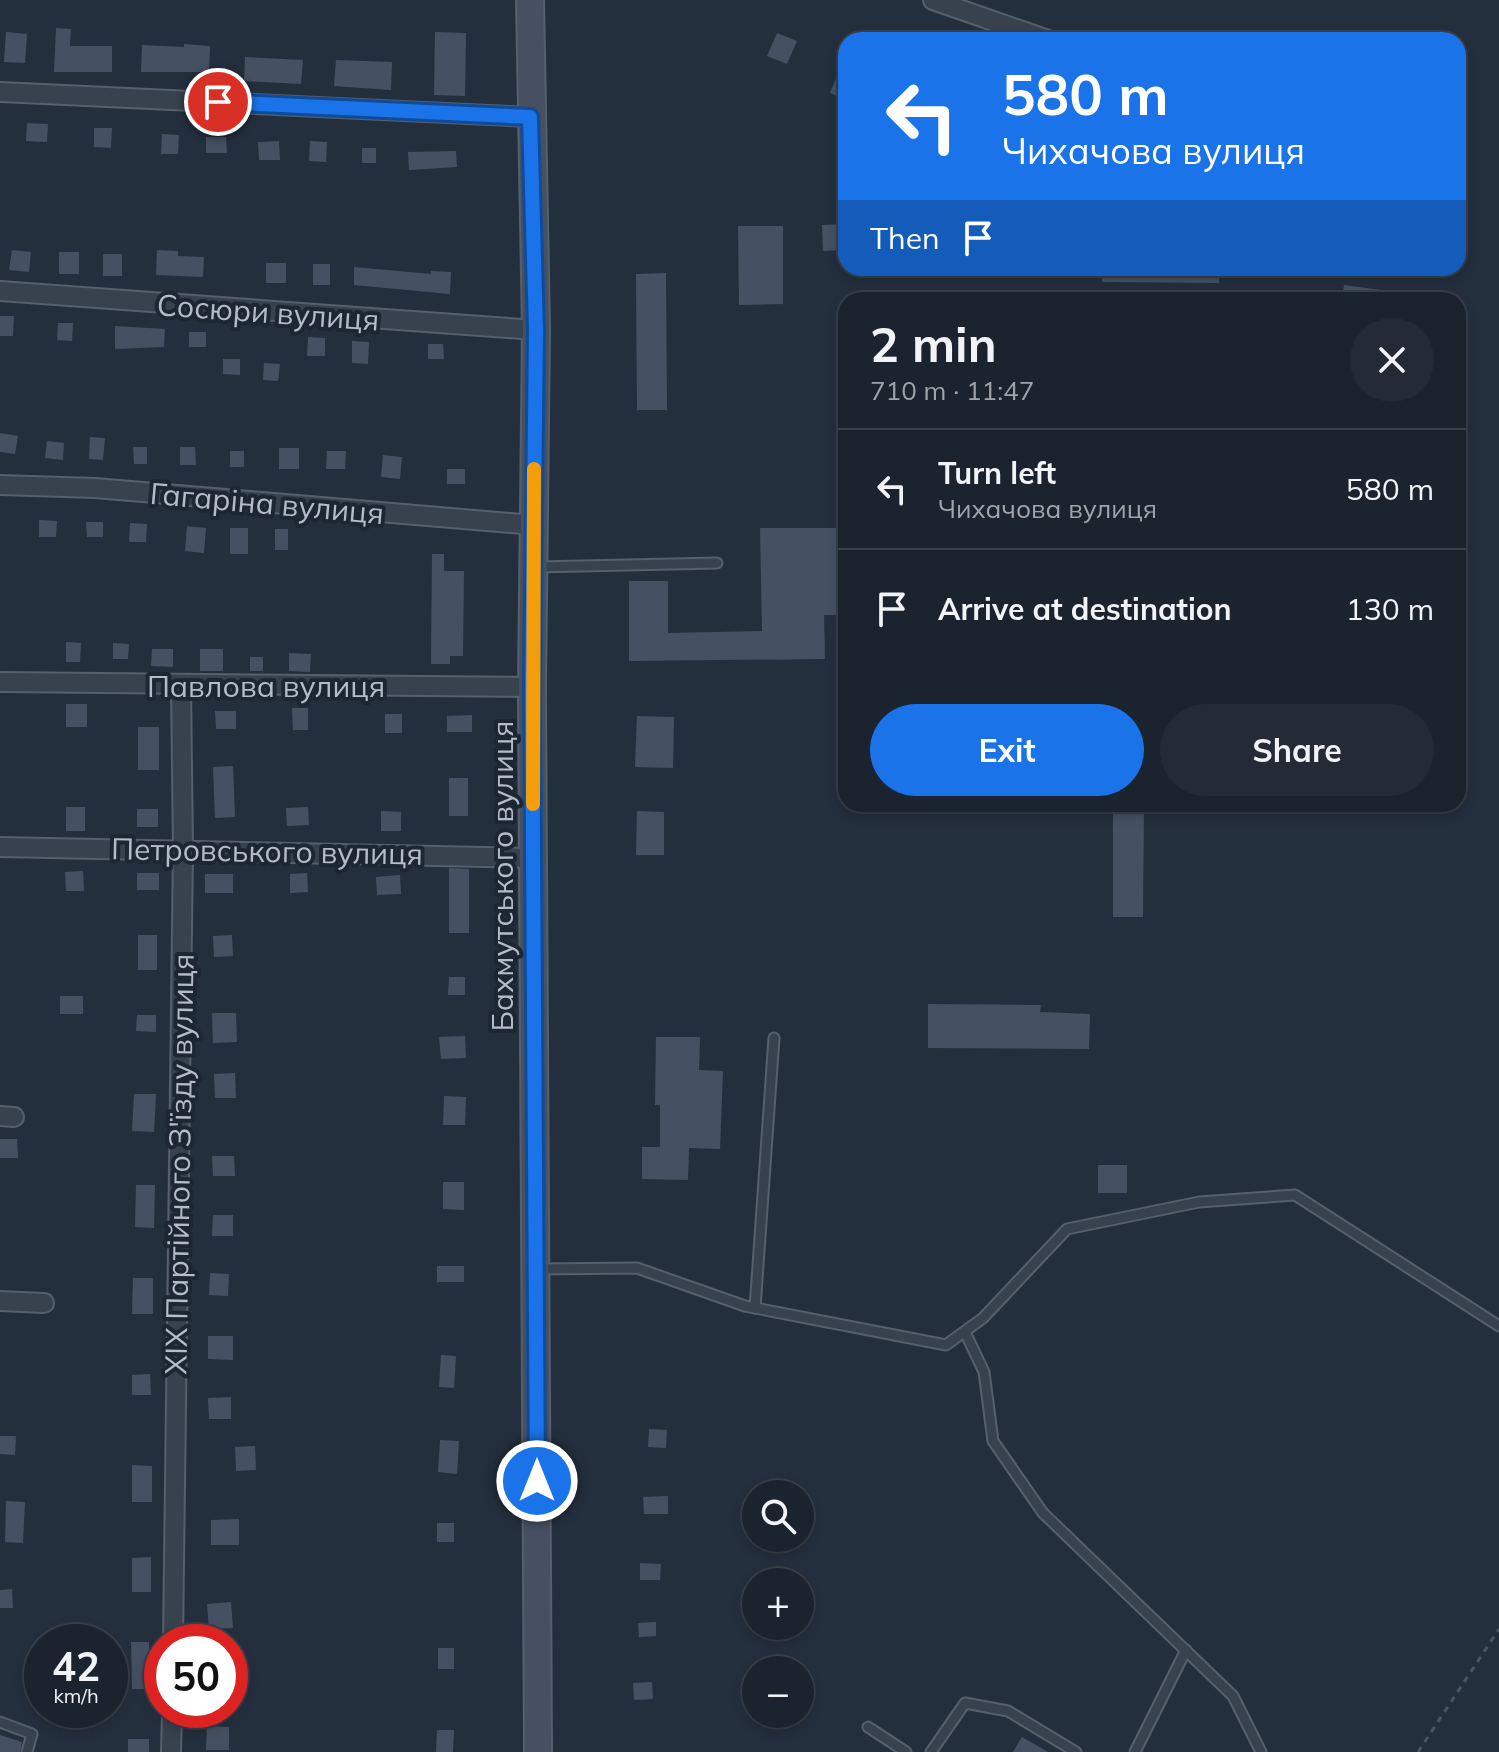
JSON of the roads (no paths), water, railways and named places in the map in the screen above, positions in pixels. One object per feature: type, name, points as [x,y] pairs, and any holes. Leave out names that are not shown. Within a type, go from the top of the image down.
[{"type":"main road","name":"Бахмутського вулиця","points":[[530,0],[536,330],[532,687],[538,1752]]},
{"type":"street","points":[[933,0],[1025,32]]},
{"type":"street","points":[[0,92],[530,117]]},
{"type":"street","name":"Сосюри вулиця","points":[[0,291],[536,330]]},
{"type":"street","name":"Гагаріна вулиця","points":[[0,485],[95,488],[534,525]]},
{"type":"street","name":"Павлова вулиця","points":[[0,682],[181,687],[532,687]]},
{"type":"street","name":"XIX Партійного З'їзду вулиця","points":[[173,1624],[183,849],[181,687]]},
{"type":"street","name":"Петровського вулиця","points":[[0,847],[533,858]]},
{"type":"street","points":[[0,1301],[44,1303]]},
{"type":"street","points":[[171,1752],[172,1728]]},
{"type":"lane","points":[[533,567],[717,563]]},
{"type":"lane","points":[[755,1308],[774,1038]]},
{"type":"lane","points":[[537,1269],[637,1268],[755,1308],[946,1345],[983,1318],[1067,1229],[1199,1202],[1295,1195],[1499,1326]]},
{"type":"lane","points":[[965,1332],[984,1372],[993,1441],[1035,1501],[1233,1696],[1261,1752]]},
{"type":"lane","points":[[1135,1752],[1186,1650]]},
{"type":"lane","points":[[931,1752],[965,1703],[1008,1711],[1076,1752]]},
{"type":"lane","points":[[0,1722],[32,1734],[27,1752]]},
{"type":"lane","points":[[868,1727],[906,1752]]}]
